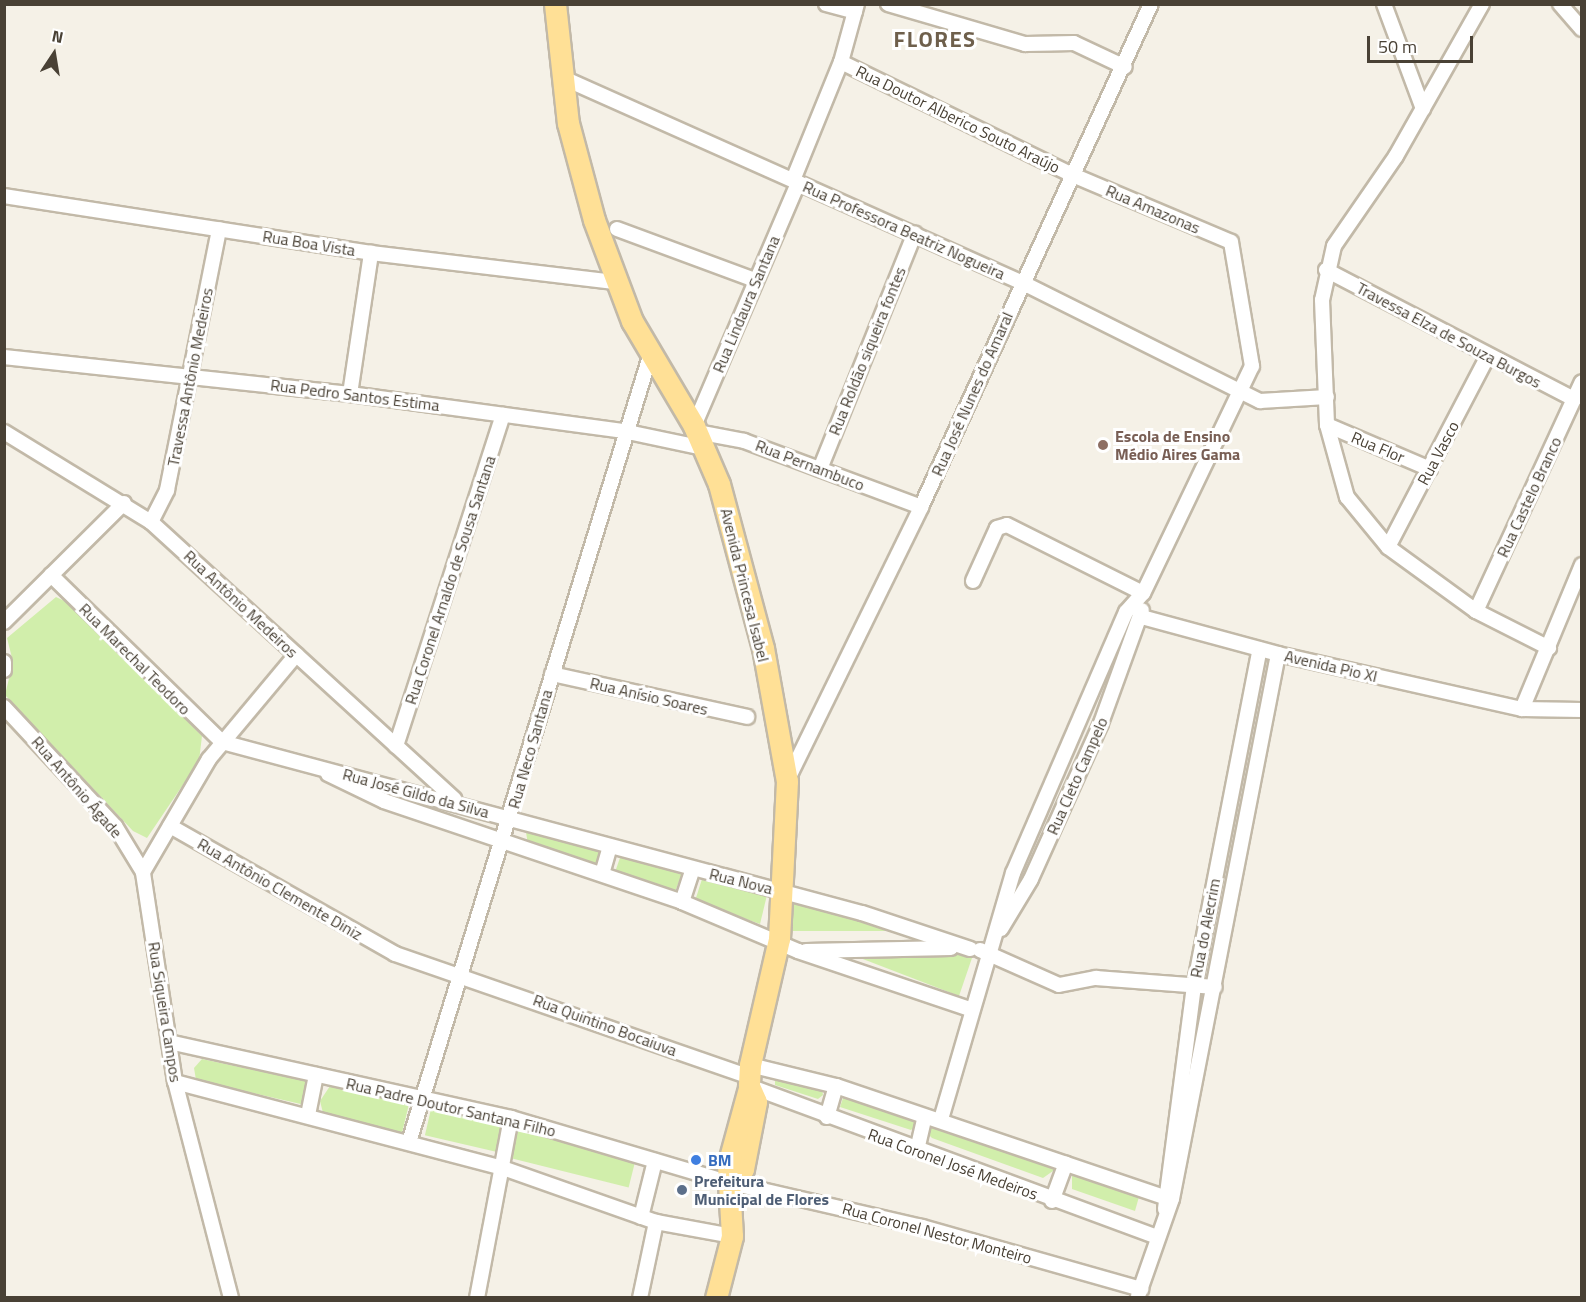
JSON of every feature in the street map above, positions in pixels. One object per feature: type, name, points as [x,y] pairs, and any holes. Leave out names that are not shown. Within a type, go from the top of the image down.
[{"type":"main road","name":"Avenida Princesa Isabel","points":[[555,4],[561,77],[568,123],[614,282],[650,356],[698,435],[740,549],[787,781],[785,892],[779,939],[728,1166],[731,1183],[732,1236],[716,1298]]},
{"type":"street","points":[[826,4],[856,8]]},
{"type":"street","points":[[888,4],[1024,44],[1074,43],[1125,67]]},
{"type":"street","name":"Rua José Nunes do Amaral","points":[[787,781],[921,507],[1125,67],[1151,4]]},
{"type":"street","points":[[1384,4],[1423,109]]},
{"type":"street","points":[[1482,4],[1423,109],[1348,220],[1326,270],[1327,425],[1347,497],[1388,547],[1476,611],[1549,648]]},
{"type":"street","points":[[1560,4],[1581,29]]},
{"type":"street","name":"Rua Lindaura Santana","points":[[698,435],[755,280],[841,62],[856,8]]},
{"type":"street","name":"Rua Doutor Alberico Souto Araújo","points":[[841,62],[1075,176]]},
{"type":"street","name":"Rua Professora Beatriz Nogueira","points":[[561,77],[915,233],[1269,402],[1327,397]]},
{"type":"street","name":"Rua Amazonas","points":[[1075,176],[1231,242]]},
{"type":"street","name":"Rua Boa Vista","points":[[4,196],[371,253],[614,282]]},
{"type":"street","name":"Travessa Antônio Medeiros","points":[[151,522],[167,490],[193,375],[219,228]]},
{"type":"street","points":[[617,229],[755,280]]},
{"type":"street","name":"Rua Roldão siqueira fontes","points":[[820,469],[915,233]]},
{"type":"street","name":"Rua Cleto Campelo","points":[[941,1120],[988,951],[1013,873],[1126,612],[1143,593],[1252,366],[1231,242]]},
{"type":"street","points":[[350,394],[371,253]]},
{"type":"street","name":"Travessa Elza de Souza Burgos","points":[[1326,270],[1487,358],[1574,399]]},
{"type":"street","name":"Rua Neco Santana","points":[[409,1142],[419,1098],[510,819],[623,431],[650,356]]},
{"type":"street","name":"Rua Pedro Santos Estima","points":[[4,357],[193,375],[623,431],[698,435]]},
{"type":"street","name":"Rua Vasco","points":[[1388,547],[1487,358]]},
{"type":"street","name":"Rua Castelo Branco","points":[[1476,611],[1581,382]]},
{"type":"street","name":"Rua Coronel Arnaldo de Sousa Santana","points":[[396,746],[503,415]]},
{"type":"street","name":"Rua Flor","points":[[1327,425],[1430,469]]},
{"type":"street","name":"Rua Antônio Medeiros","points":[[4,432],[124,503],[151,522],[458,803]]},
{"type":"street","name":"Rua Pernambuco","points":[[698,435],[744,441],[921,507]]},
{"type":"street","points":[[8,613],[124,503]]},
{"type":"street","points":[[973,581],[997,528],[1006,525],[1143,593]]},
{"type":"street","points":[[1522,709],[1581,566]]},
{"type":"street","name":"Rua Marechal Teodoro","points":[[51,574],[222,742]]},
{"type":"street","name":"Rua Cleto Campelo","points":[[988,951],[1031,879],[1142,617],[1143,593]]},
{"type":"street","name":"Avenida Pio XI","points":[[1142,617],[1278,654],[1522,709],[1581,710]]},
{"type":"street","name":"Rua do Alecrim","points":[[1139,1293],[1158,1237],[1194,987],[1260,649]]},
{"type":"street","name":"Rua do Alecrim","points":[[1164,1203],[1215,987],[1278,654]]},
{"type":"street","points":[[143,872],[222,742],[296,655]]},
{"type":"street","points":[[4,662],[4,670]]},
{"type":"street","name":"Rua Anísio Soares","points":[[552,674],[747,717]]},
{"type":"street","name":"Rua Antônio Ágade","points":[[4,707],[115,826],[143,872]]},
{"type":"street","name":"Rua José Gildo da Silva","points":[[222,742],[321,770],[389,783],[510,819]]},
{"type":"street","name":"Rua José Gildo da Silva","points":[[321,770],[384,801],[503,839]]},
{"type":"street","points":[[384,801],[389,783]]},
{"type":"street","points":[[421,812],[426,794]]},
{"type":"street","points":[[1231,796],[1251,797]]},
{"type":"street","name":"Rua Nova","points":[[510,819],[785,892],[970,949]]},
{"type":"street","name":"Rua Antônio Clemente Diniz","points":[[170,826],[271,881],[336,925],[395,954],[459,973]]},
{"type":"street","points":[[503,839],[779,939],[798,951],[972,1010]]},
{"type":"street","points":[[602,874],[610,846]]},
{"type":"street","points":[[681,902],[693,869]]},
{"type":"street","name":"Rua Siqueira Campos","points":[[143,872],[175,1082],[231,1298]]},
{"type":"street","name":"Rua Nova","points":[[798,951],[970,949],[988,951],[1059,985],[1096,978],[1215,987]]},
{"type":"street","name":"Rua Quintino Bocaiuva","points":[[459,973],[750,1076]]},
{"type":"street","name":"Rua Padre Doutor Santana Filho","points":[[169,1042],[511,1118],[731,1183]]},
{"type":"street","points":[[308,1115],[316,1076]]},
{"type":"street","name":"Rua Coronel José Medeiros","points":[[750,1076],[836,1086],[924,1119],[941,1120],[1066,1163],[1164,1203]]},
{"type":"street","name":"Rua Coronel José Medeiros","points":[[750,1076],[827,1117],[1052,1201],[1158,1237]]},
{"type":"street","points":[[175,1082],[500,1167],[656,1222],[732,1236]]},
{"type":"street","points":[[827,1117],[836,1086]]},
{"type":"street","points":[[477,1298],[511,1118]]},
{"type":"street","points":[[916,1150],[924,1119]]},
{"type":"street","points":[[641,1217],[655,1161]]},
{"type":"street","points":[[1052,1201],[1066,1163]]},
{"type":"street","name":"Rua Coronel Nestor Monteiro","points":[[731,1183],[922,1227],[1139,1293]]},
{"type":"street","points":[[640,1298],[656,1222]]},
{"type":"green space","points":[[56,597],[75,606],[202,736],[199,761],[147,838],[133,831],[5,695],[13,662],[7,638]]},
{"type":"green space","points":[[526,832],[601,851],[597,868],[528,845]]},
{"type":"green space","points":[[621,855],[682,874],[674,894],[615,872]]},
{"type":"green space","points":[[702,879],[767,895],[760,924],[695,901]]},
{"type":"green space","points":[[793,903],[897,931],[790,931],[786,928]]},
{"type":"green space","points":[[842,951],[973,955],[959,996]]},
{"type":"green space","points":[[202,1059],[310,1082],[305,1105],[196,1080],[194,1068]]},
{"type":"green space","points":[[775,1077],[822,1089],[823,1095],[818,1099],[775,1085]]},
{"type":"green space","points":[[330,1086],[409,1104],[402,1133],[323,1113],[320,1101]]},
{"type":"green space","points":[[844,1095],[915,1119],[916,1126],[911,1130],[840,1107]]},
{"type":"green space","points":[[431,1109],[503,1126],[497,1152],[425,1135]]},
{"type":"green space","points":[[931,1124],[1053,1164],[1053,1171],[1043,1178],[932,1138],[927,1133]]},
{"type":"green space","points":[[518,1131],[635,1160],[629,1187],[511,1158]]},
{"type":"green space","points":[[1072,1171],[1142,1186],[1135,1211],[1072,1189]]},
{"type":"place","name":"Escola de Ensino Médio Aires Gama","points":[[1103,445]]},
{"type":"place","name":"BM","points":[[696,1160]]},
{"type":"place","name":"Prefeitura Municipal de Flores","points":[[682,1190]]},
{"type":"district","name":"FLORES","points":[[935,40]]}]
